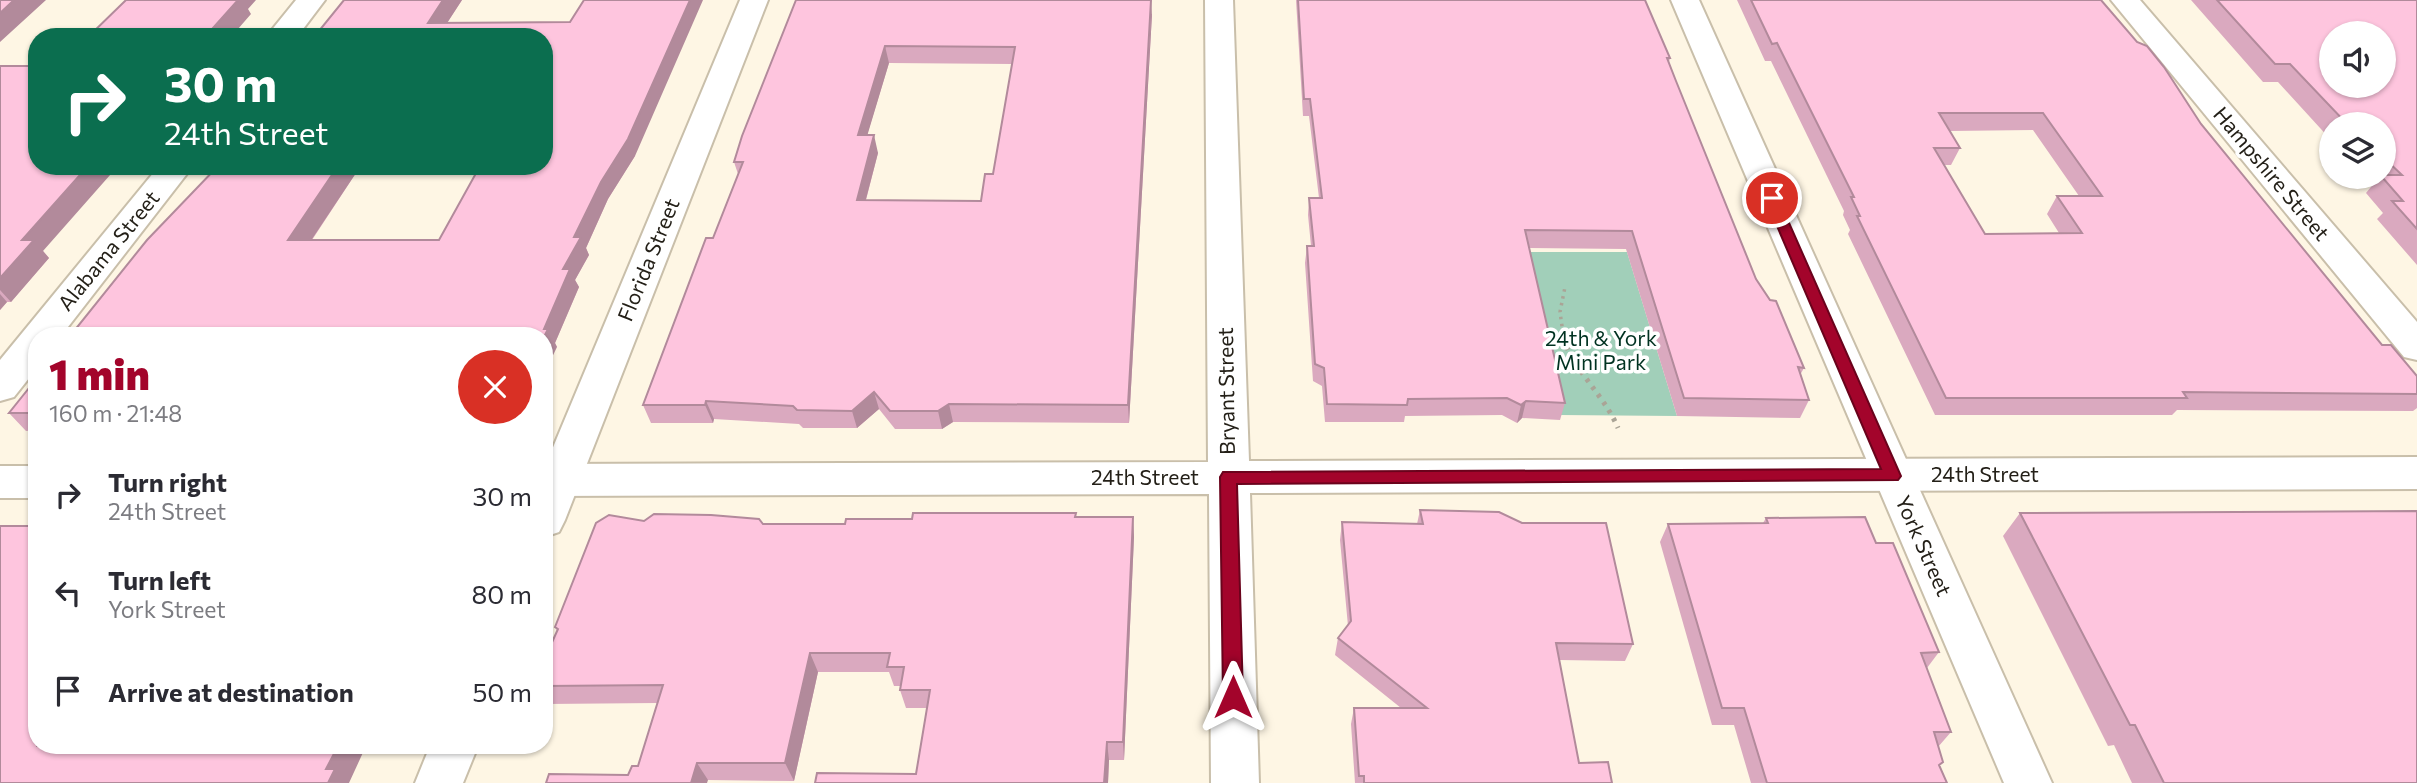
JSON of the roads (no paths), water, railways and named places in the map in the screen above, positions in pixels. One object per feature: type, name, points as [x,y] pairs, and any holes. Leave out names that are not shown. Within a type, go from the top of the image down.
[{"type":"street","points":[[288,28],[310,0]]},
{"type":"street","name":"Florida Street","points":[[553,478],[754,0]]},
{"type":"street","name":"Bryant Street","points":[[1219,0],[1235,783]]},
{"type":"street","name":"York Street","points":[[1685,0],[2028,783]]},
{"type":"street","name":"Hampshire Street","points":[[2125,0],[2417,347]]},
{"type":"street","name":"Alabama Street","points":[[48,327],[170,175]]},
{"type":"street","points":[[0,387],[28,352]]},
{"type":"street","name":"24th Street","points":[[553,480],[2417,473]]},
{"type":"street","points":[[0,482],[28,482]]},
{"type":"street","points":[[439,783],[451,754]]},
{"type":"park label","name":"24th & York Mini Park","points":[[1601,351]]}]
